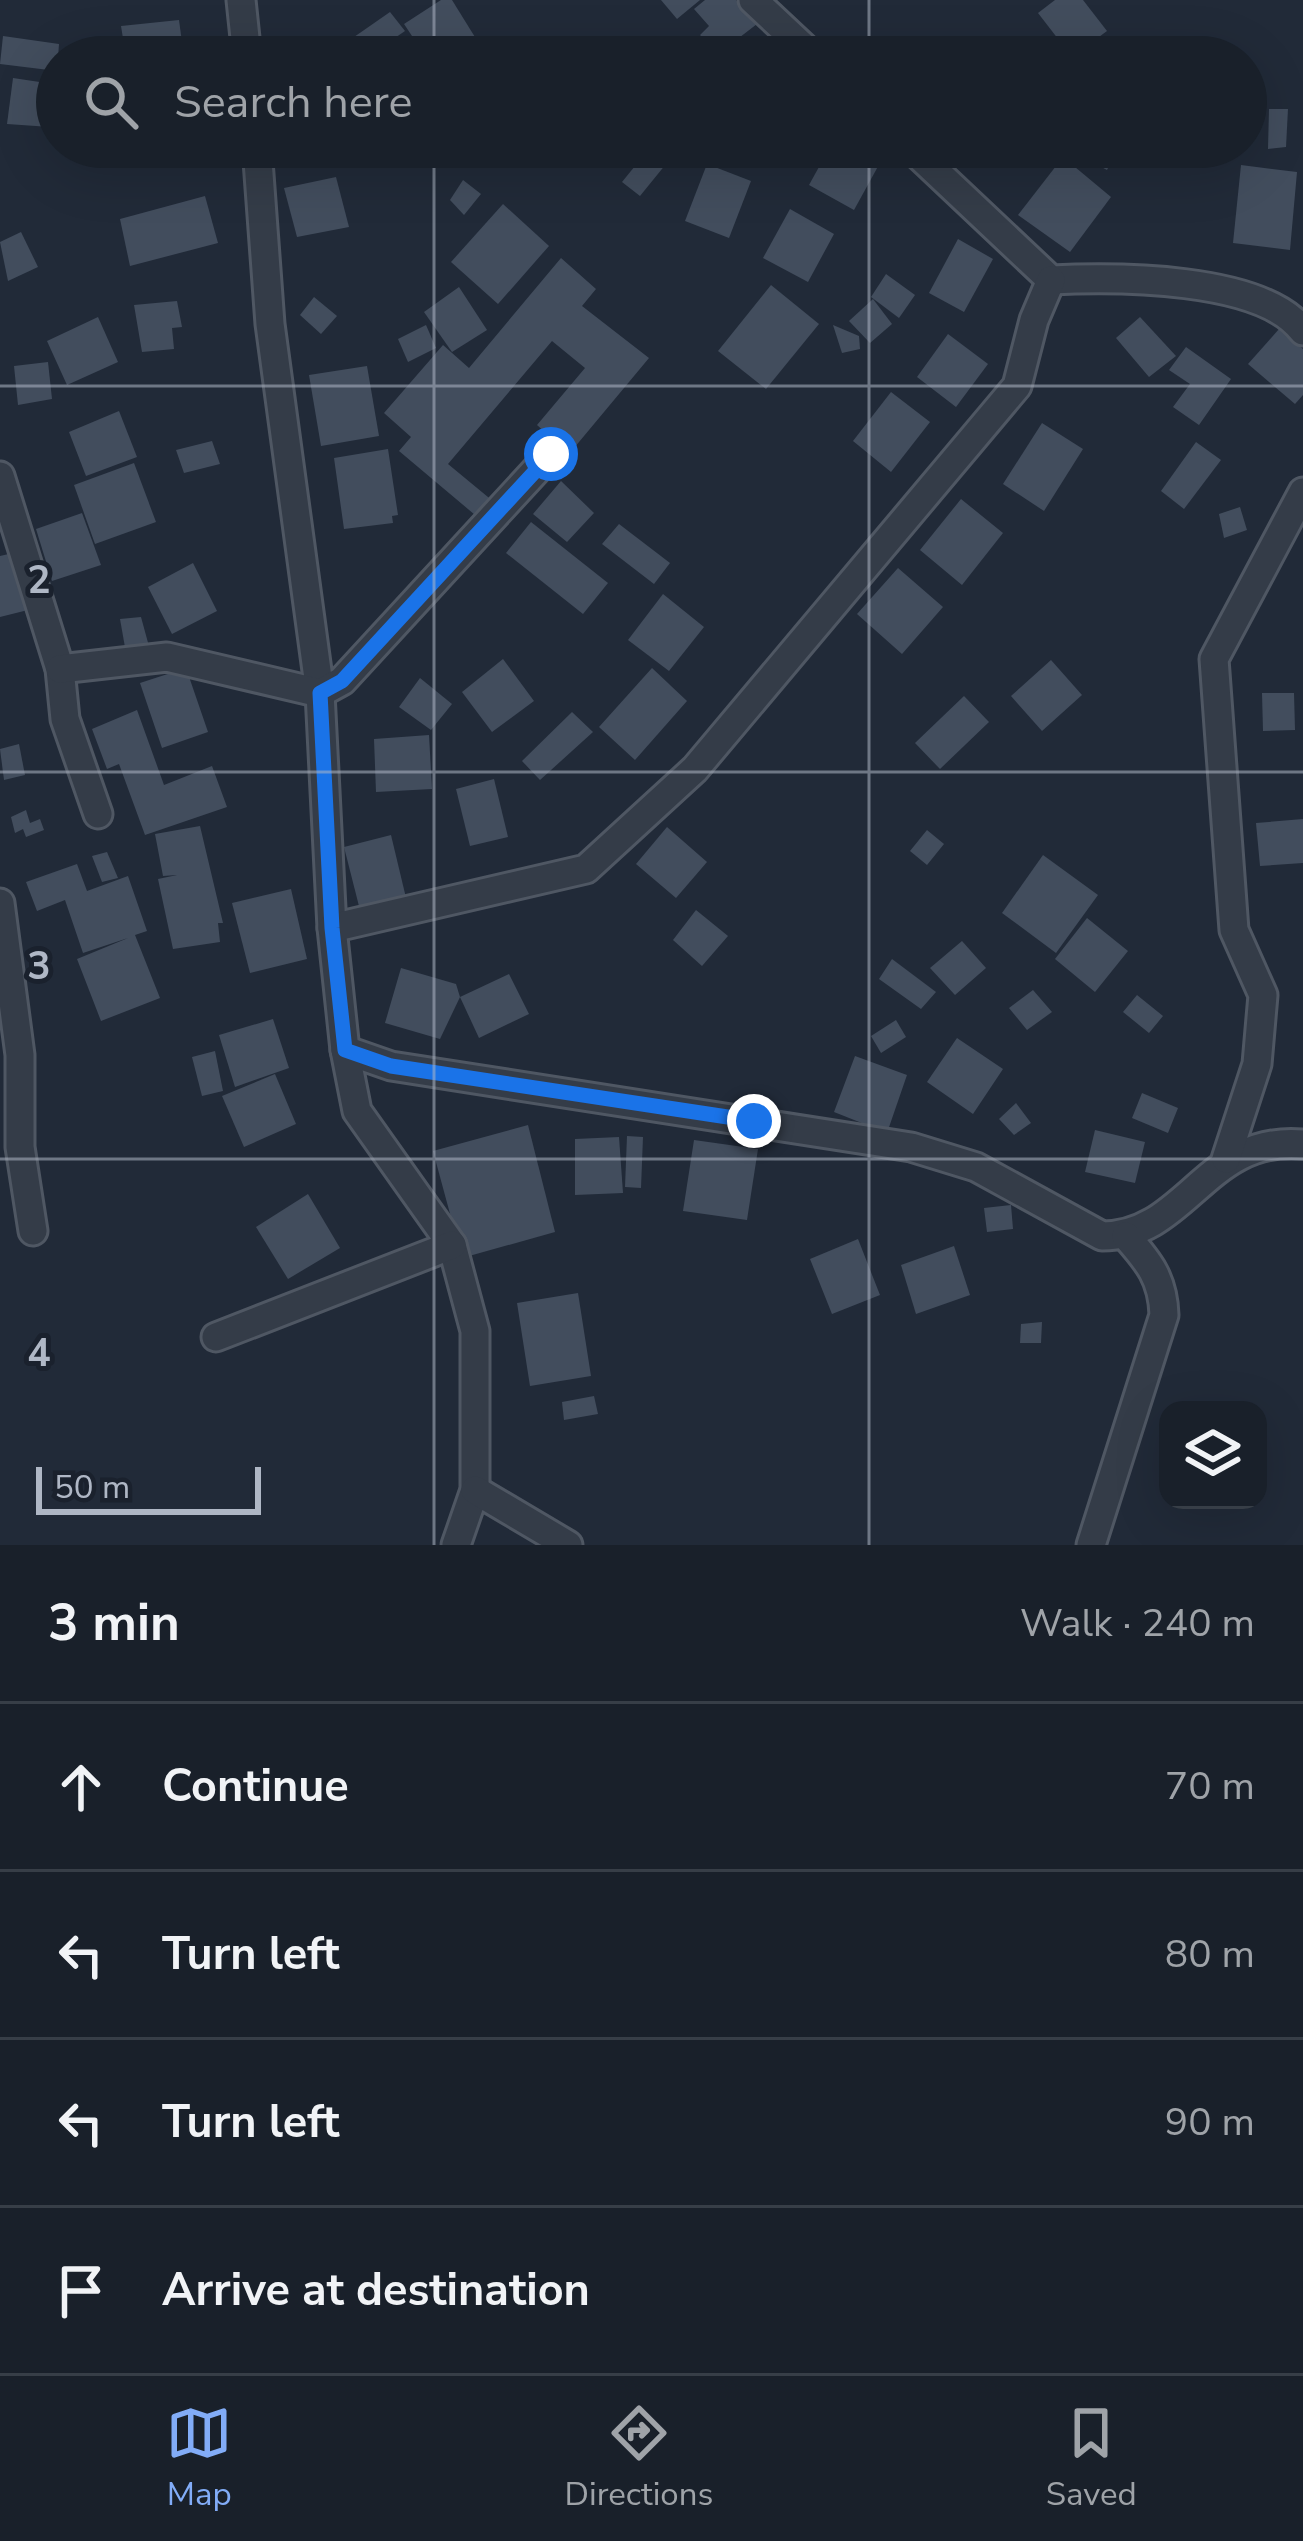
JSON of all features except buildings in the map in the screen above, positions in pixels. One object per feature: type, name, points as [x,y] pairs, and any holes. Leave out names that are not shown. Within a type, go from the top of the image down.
[{"type":"street","points":[[241,0],[245,36]]},
{"type":"street","points":[[753,0],[792,36]]},
{"type":"street","points":[[259,168],[270,323],[320,693],[332,928],[345,1050],[357,1111],[452,1245],[475,1331],[475,1490],[456,1545]]},
{"type":"street","points":[[932,168],[1052,280],[1105,277],[1226,288],[1295,320],[1303,331]]},
{"type":"street","points":[[332,928],[586,869],[694,769],[1017,386],[1034,320],[1052,280]]},
{"type":"street","points":[[60,669],[167,657],[320,693],[342,681],[551,454]]},
{"type":"street","points":[[0,476],[60,669],[65,719],[98,814]]},
{"type":"street","points":[[1226,1159],[1257,1064],[1263,995],[1234,930],[1214,659],[1303,492]]},
{"type":"street","points":[[0,903],[20,1055],[20,1148],[33,1231]]},
{"type":"street","points":[[345,1050],[391,1066],[911,1147],[976,1167],[1102,1236],[1126,1236],[1187,1199],[1226,1159],[1271,1141],[1303,1144]]},
{"type":"street","points":[[1091,1545],[1164,1315],[1164,1291],[1154,1268],[1126,1236]]},
{"type":"street","points":[[216,1337],[452,1245]]},
{"type":"street","points":[[475,1490],[568,1545]]},
{"type":"route","points":[[551,454],[342,681],[320,693],[332,928],[345,1050],[391,1066],[754,1121]]}]
